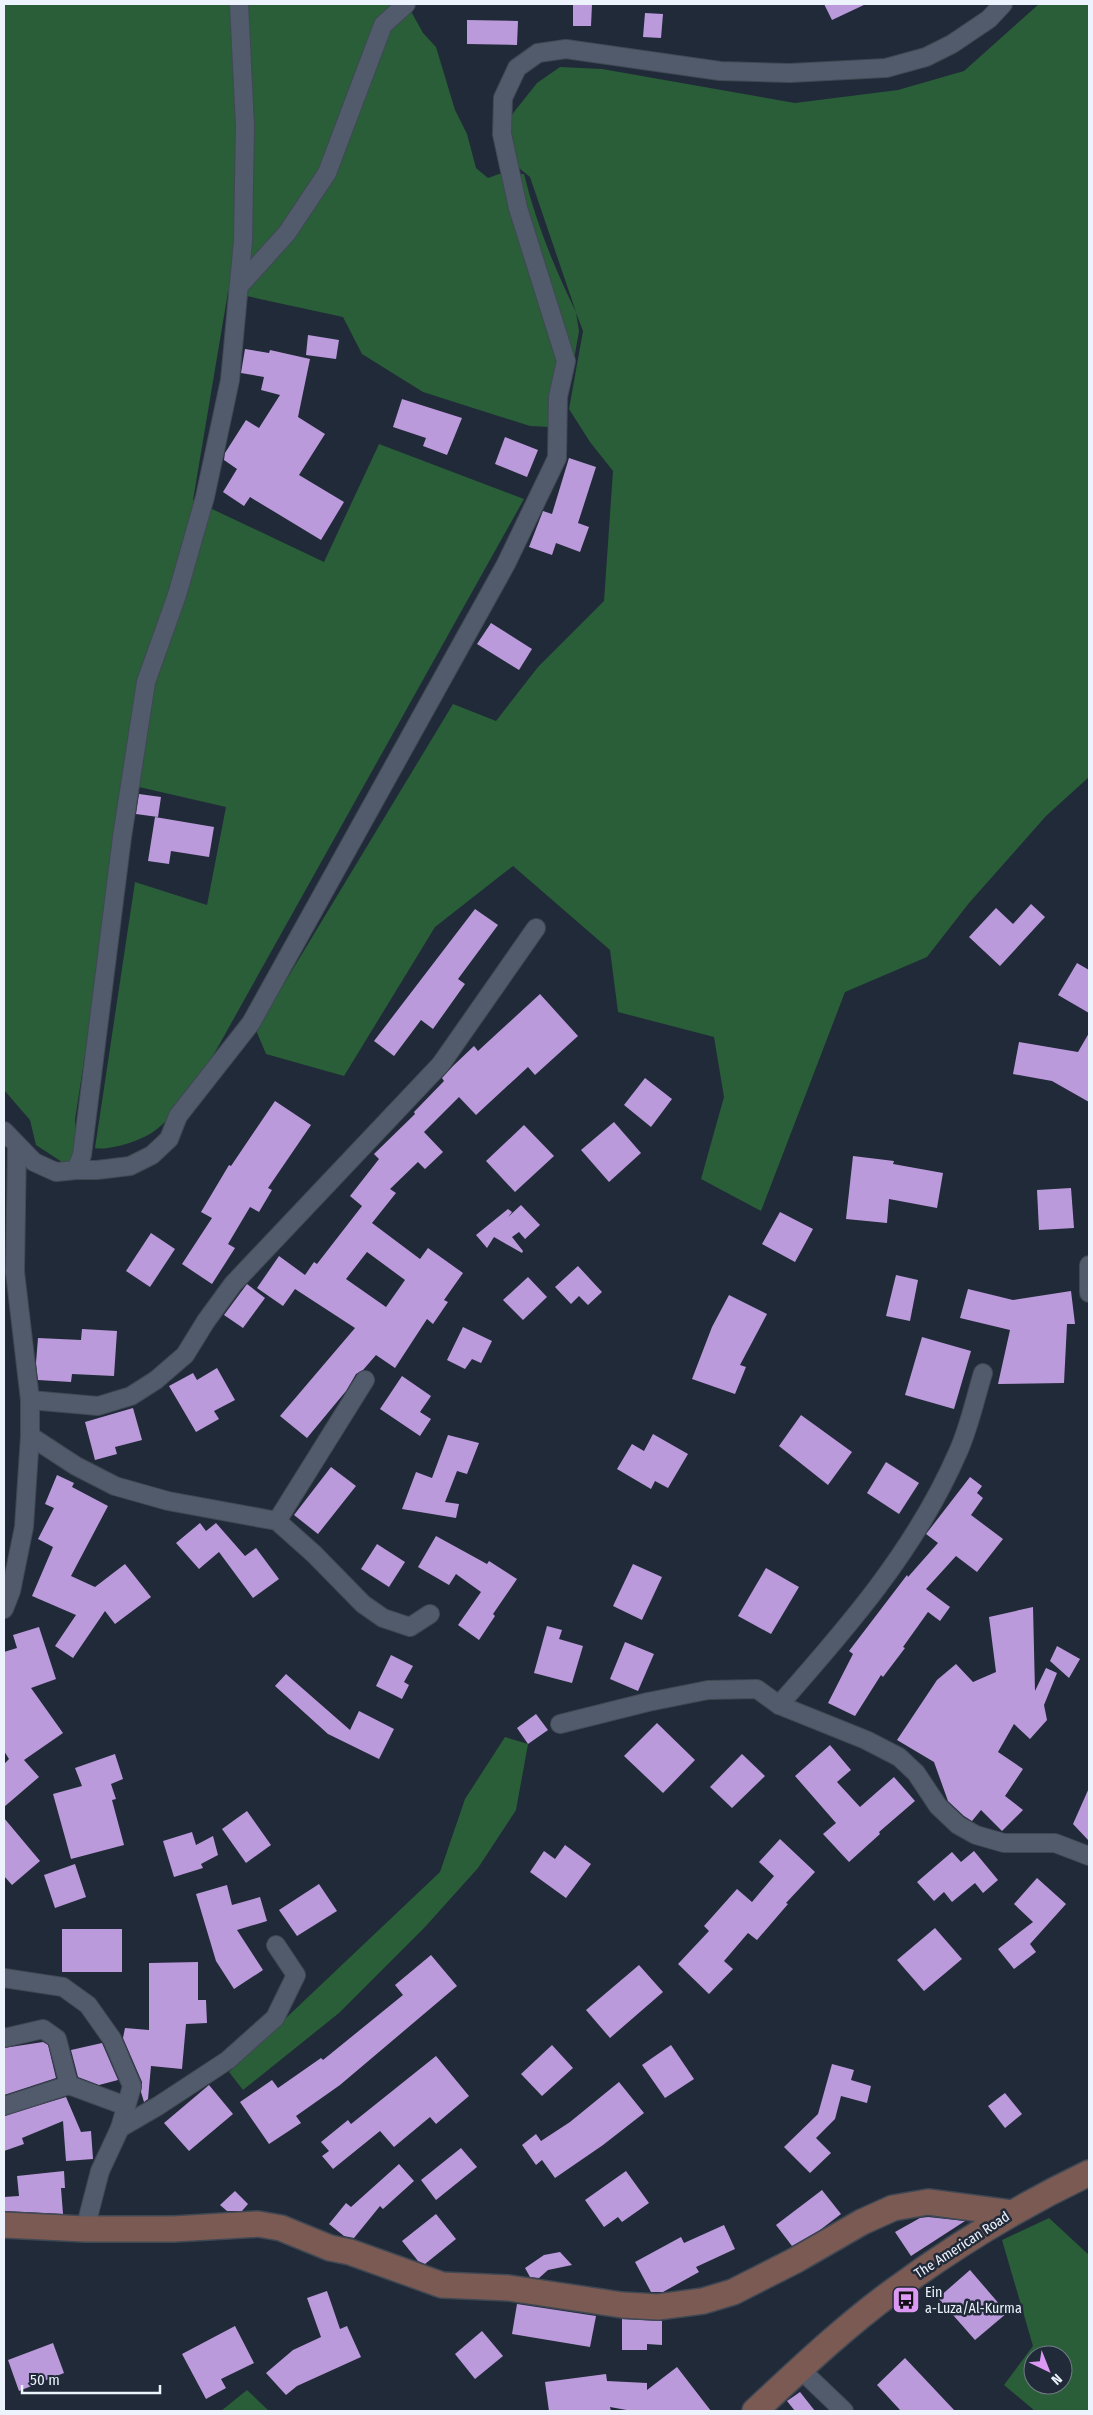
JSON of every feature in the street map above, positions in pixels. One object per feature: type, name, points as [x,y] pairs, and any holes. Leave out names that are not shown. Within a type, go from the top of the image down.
[{"type":"street","points":[[76,1170],[82,1156],[122,837],[146,682],[176,596],[204,497],[230,380],[241,284],[245,126],[239,4]]},
{"type":"street","points":[[241,284],[287,232],[327,173],[383,25],[406,4]]},
{"type":"street","points":[[4,1131],[34,1162],[56,1172],[130,1166],[152,1155],[169,1139],[178,1116],[251,1023],[506,564],[557,458],[558,397],[566,360],[518,208],[502,134],[503,98],[517,68],[538,53],[566,49],[720,71],[790,72],[886,68],[926,57],[952,44],[990,19],[1003,4]]},
{"type":"street","points":[[30,1400],[98,1406],[131,1396],[156,1380],[185,1355],[206,1321],[233,1284],[441,1064],[536,928]]},
{"type":"street","points":[[4,1609],[10,1591],[24,1527],[30,1436],[30,1400],[15,1272],[18,1145]]},
{"type":"street","points":[[1089,1265],[1089,1292]]},
{"type":"street","points":[[4,1292],[15,1272]]},
{"type":"street","points":[[779,1705],[838,1638],[914,1537],[960,1450],[983,1373]]},
{"type":"street","points":[[278,1521],[365,1380]]},
{"type":"street","points":[[30,1436],[76,1466],[115,1486],[168,1501],[278,1521],[314,1554],[363,1604],[383,1618],[410,1627],[430,1614]]},
{"type":"street","points":[[560,1724],[648,1702],[708,1690],[757,1689],[779,1705],[866,1740],[899,1757],[916,1773],[938,1806],[958,1825],[976,1834],[1004,1843],[1055,1843],[1089,1856]]},
{"type":"street","points":[[120,2128],[158,2106],[228,2060],[275,2018],[296,1976],[276,1945]]},
{"type":"street","points":[[4,1978],[63,1987],[88,2005],[112,2039],[132,2086],[120,2128],[100,2171],[86,2229]]},
{"type":"street","points":[[4,2038],[43,2029],[57,2039],[69,2085]]},
{"type":"street","points":[[4,2106],[69,2085],[126,2106]]},
{"type":"street","name":"The American Road","points":[[755,2411],[800,2369],[890,2292],[942,2256],[1033,2200],[1089,2173]]},
{"type":"street","points":[[4,2225],[86,2229],[174,2229],[258,2224],[281,2228],[330,2248],[366,2257],[442,2284],[509,2288],[622,2305],[658,2306],[703,2301],[732,2292],[796,2260],[862,2222],[893,2208],[928,2202],[1011,2214]]},
{"type":"street","points":[[800,2369],[844,2411]]},
{"type":"green space","points":[[4,4],[407,4],[423,33],[436,47],[455,110],[467,134],[476,168],[488,178],[499,174],[524,174],[546,244],[576,312],[530,177],[514,164],[510,117],[537,83],[560,67],[602,69],[795,103],[898,90],[964,71],[1039,4],[1089,4],[1089,777],[1046,816],[969,903],[927,957],[845,992],[761,1211],[701,1179],[724,1097],[714,1037],[618,1012],[610,950],[513,866],[435,927],[344,1076],[266,1054],[256,1030],[453,704],[496,721],[538,667],[604,601],[613,471],[590,442],[569,409],[583,331],[576,313],[579,331],[566,406],[567,428],[530,426],[423,392],[362,354],[343,317],[228,292],[193,500],[324,562],[379,444],[524,499],[195,1088],[177,1110],[151,1133],[127,1144],[109,1148],[95,1148],[135,882],[207,905],[226,807],[126,784],[75,1120],[79,1160],[62,1162],[36,1145],[30,1120],[4,1090]]},
{"type":"green space","points":[[505,1737],[528,1744],[516,1810],[478,1868],[425,1927],[339,2013],[243,2090],[229,2072],[440,1872],[465,1799]]},
{"type":"green space","points":[[1049,2218],[1089,2255],[1089,2411],[1035,2411],[1004,2385],[1023,2359],[1023,2395],[1073,2395],[1073,2345],[1033,2345],[1002,2240]]},
{"type":"green space","points":[[247,2390],[269,2411],[221,2411]]},
{"type":"building","points":[[573,4],[592,4],[591,26],[573,26]]},
{"type":"building","points":[[824,4],[866,4],[832,20]]},
{"type":"building","points":[[645,13],[663,14],[661,38],[643,37]]},
{"type":"building","points":[[467,20],[518,21],[517,45],[467,44]]},
{"type":"building","points":[[308,335],[339,340],[336,359],[306,355]]},
{"type":"building","points":[[245,349],[269,353],[270,350],[310,359],[298,417],[325,434],[299,475],[344,502],[321,540],[250,497],[244,506],[223,492],[237,469],[224,460],[225,453],[246,420],[259,428],[280,395],[261,390],[264,377],[241,373]]},
{"type":"building","points":[[402,399],[462,418],[447,455],[423,446],[426,438],[393,427]]},
{"type":"building","points":[[505,437],[538,450],[527,477],[495,464]]},
{"type":"building","points":[[569,458],[596,467],[578,523],[589,527],[580,552],[556,543],[552,555],[529,547],[543,511],[552,514]]},
{"type":"building","points":[[491,623],[532,649],[519,670],[477,644]]},
{"type":"building","points":[[139,794],[161,797],[158,817],[136,814]]},
{"type":"building","points":[[155,817],[214,827],[209,857],[171,851],[169,864],[148,861]]},
{"type":"building","points":[[1031,904],[1045,917],[1000,966],[969,937],[996,908],[1013,924]]},
{"type":"building","points":[[475,909],[498,925],[458,979],[465,984],[433,1029],[421,1020],[394,1056],[374,1041]]},
{"type":"building","points":[[1077,963],[1089,970],[1089,1013],[1058,995]]},
{"type":"building","points":[[540,994],[578,1036],[535,1075],[528,1067],[476,1115],[459,1097],[424,1132],[443,1152],[425,1169],[418,1162],[390,1189],[396,1193],[372,1223],[420,1259],[428,1248],[463,1273],[444,1300],[448,1302],[433,1324],[427,1319],[395,1368],[376,1355],[363,1370],[356,1374],[346,1391],[307,1438],[280,1416],[355,1328],[295,1289],[283,1306],[257,1288],[279,1256],[305,1275],[314,1262],[317,1264],[362,1206],[350,1196],[379,1159],[374,1154],[415,1114],[414,1112],[444,1081],[442,1078],[453,1066],[474,1046],[478,1051]],"holes":[[[367,1252],[405,1280],[386,1307],[346,1279]]]},
{"type":"building","points":[[1089,1033],[1089,1102],[1052,1081],[1013,1074],[1019,1042],[1078,1052]]},
{"type":"building","points":[[645,1078],[672,1099],[651,1127],[624,1105]]},
{"type":"building","points":[[275,1101],[311,1125],[268,1188],[272,1190],[259,1212],[250,1207],[228,1244],[235,1248],[212,1284],[182,1264],[212,1218],[201,1212],[229,1165],[231,1166]]},
{"type":"building","points":[[614,1122],[641,1153],[609,1182],[581,1150]]},
{"type":"building","points":[[524,1125],[554,1156],[515,1192],[486,1161]]},
{"type":"building","points":[[853,1156],[894,1161],[893,1164],[943,1173],[937,1208],[889,1199],[887,1223],[846,1219]]},
{"type":"building","points":[[1071,1188],[1074,1228],[1039,1230],[1037,1190]]},
{"type":"building","points":[[521,1205],[540,1225],[525,1239],[519,1232],[512,1237],[523,1251],[522,1253],[494,1237],[487,1248],[476,1235],[508,1209],[512,1212],[508,1217]]},
{"type":"building","points":[[780,1212],[813,1229],[795,1262],[762,1244]]},
{"type":"building","points":[[151,1233],[175,1249],[150,1287],[126,1271]]},
{"type":"building","points":[[578,1266],[602,1292],[588,1305],[579,1296],[571,1304],[555,1287]]},
{"type":"building","points":[[896,1275],[918,1280],[910,1321],[886,1316]]},
{"type":"building","points":[[528,1277],[547,1297],[523,1320],[503,1300]]},
{"type":"building","points":[[247,1284],[265,1298],[243,1328],[224,1315]]},
{"type":"building","points":[[968,1289],[1013,1300],[1071,1291],[1075,1324],[1067,1324],[1064,1383],[998,1384],[1010,1330],[960,1318]]},
{"type":"building","points":[[729,1295],[767,1314],[740,1365],[746,1367],[735,1394],[692,1379],[712,1327]]},
{"type":"building","points":[[463,1327],[492,1341],[481,1363],[472,1359],[465,1369],[447,1360]]},
{"type":"building","points":[[82,1329],[117,1331],[114,1376],[72,1374],[71,1382],[38,1380],[36,1363],[38,1338],[81,1340]]},
{"type":"building","points":[[922,1337],[971,1351],[954,1409],[905,1395]]},
{"type":"building","points":[[217,1368],[235,1400],[214,1411],[219,1419],[196,1432],[169,1386],[193,1373],[197,1380]]},
{"type":"building","points":[[402,1376],[431,1396],[420,1412],[431,1419],[420,1436],[380,1409]]},
{"type":"building","points":[[133,1408],[142,1440],[115,1447],[117,1454],[95,1460],[85,1422]]},
{"type":"building","points":[[801,1415],[852,1452],[828,1485],[779,1446]]},
{"type":"building","points":[[653,1434],[688,1454],[668,1488],[655,1481],[651,1489],[617,1469],[632,1444],[644,1451]]},
{"type":"building","points":[[448,1435],[479,1443],[467,1474],[457,1471],[445,1502],[459,1504],[456,1518],[402,1509],[416,1472],[432,1478]]},
{"type":"building","points":[[886,1462],[919,1483],[899,1514],[867,1493]]},
{"type":"building","points":[[331,1467],[356,1486],[318,1534],[294,1515]]},
{"type":"building","points":[[57,1475],[74,1483],[72,1487],[108,1506],[71,1576],[95,1587],[125,1564],[151,1597],[115,1624],[105,1611],[73,1658],[55,1646],[76,1615],[32,1596],[53,1547],[38,1539],[54,1508],[45,1504]]},
{"type":"building","points":[[970,1477],[982,1486],[977,1493],[983,1498],[971,1515],[1003,1539],[977,1572],[956,1556],[926,1589],[950,1607],[940,1621],[928,1612],[903,1647],[905,1648],[883,1677],[881,1675],[855,1716],[828,1703],[853,1654],[849,1651],[907,1575],[908,1577],[938,1543],[926,1534]]},
{"type":"building","points":[[200,1523],[206,1531],[216,1523],[245,1556],[256,1548],[279,1579],[253,1598],[219,1552],[199,1569],[176,1543]]},
{"type":"building","points":[[436,1536],[487,1564],[489,1561],[517,1579],[493,1614],[495,1616],[479,1640],[458,1625],[481,1592],[456,1574],[449,1585],[418,1567]]},
{"type":"building","points":[[377,1544],[405,1562],[389,1587],[361,1569]]},
{"type":"building","points":[[633,1564],[662,1577],[642,1620],[613,1606]]},
{"type":"building","points":[[766,1568],[799,1587],[771,1634],[738,1616]]},
{"type":"building","points":[[1033,1607],[1035,1691],[1046,1668],[1057,1673],[1044,1705],[1047,1720],[1030,1739],[1014,1724],[998,1752],[1023,1769],[1005,1796],[1023,1810],[1002,1831],[981,1810],[972,1821],[964,1816],[948,1801],[934,1762],[897,1740],[937,1680],[956,1664],[973,1682],[996,1672],[989,1617]]},
{"type":"building","points":[[547,1626],[562,1630],[559,1639],[583,1646],[572,1683],[534,1673]]},
{"type":"building","points":[[39,1627],[56,1679],[31,1688],[63,1733],[24,1760],[39,1777],[4,1807],[4,1764],[9,1759],[4,1751],[4,1652],[17,1648],[13,1635]]},
{"type":"building","points":[[625,1642],[654,1654],[638,1691],[610,1679]]},
{"type":"building","points":[[1057,1646],[1080,1659],[1069,1678],[1050,1661]]},
{"type":"building","points":[[391,1655],[413,1666],[404,1682],[409,1685],[402,1699],[376,1686]]},
{"type":"building","points":[[286,1674],[350,1730],[359,1711],[394,1729],[379,1759],[328,1734],[275,1686]]},
{"type":"building","points":[[536,1714],[548,1730],[528,1744],[517,1728]]},
{"type":"building","points":[[657,1723],[695,1760],[663,1793],[624,1756]]},
{"type":"building","points":[[830,1745],[851,1770],[837,1782],[860,1807],[894,1777],[915,1801],[879,1832],[880,1834],[849,1862],[823,1834],[836,1823],[795,1776]]},
{"type":"building","points":[[115,1754],[123,1779],[111,1784],[116,1799],[112,1800],[124,1845],[71,1859],[53,1794],[82,1786],[75,1768]]},
{"type":"building","points":[[742,1754],[765,1776],[732,1808],[710,1787]]},
{"type":"building","points":[[1089,1788],[1089,1841],[1073,1824]]},
{"type":"building","points":[[247,1811],[271,1845],[246,1863],[222,1829]]},
{"type":"building","points":[[4,1818],[40,1861],[12,1885],[4,1876]]},
{"type":"building","points":[[192,1832],[196,1845],[213,1836],[218,1855],[201,1864],[203,1868],[174,1877],[163,1841]]},
{"type":"building","points":[[780,1839],[815,1872],[786,1903],[788,1904],[757,1940],[748,1933],[724,1961],[733,1969],[709,1994],[678,1964],[709,1931],[704,1926],[737,1889],[752,1902],[774,1876],[759,1862]]},
{"type":"building","points":[[565,1845],[591,1864],[566,1898],[530,1872],[544,1851],[555,1859]]},
{"type":"building","points":[[974,1851],[998,1880],[983,1893],[975,1883],[952,1902],[944,1892],[934,1901],[917,1882],[952,1852],[961,1862]]},
{"type":"building","points":[[75,1864],[86,1897],[55,1908],[44,1875]]},
{"type":"building","points":[[1037,1878],[1066,1904],[1030,1944],[1036,1952],[1014,1969],[998,1949],[1033,1922],[1014,1904]]},
{"type":"building","points":[[319,1884],[337,1911],[297,1936],[279,1910]]},
{"type":"building","points":[[227,1885],[232,1905],[260,1897],[267,1921],[237,1930],[263,1970],[234,1989],[216,1961],[196,1894]]},
{"type":"building","points":[[935,1928],[962,1959],[924,1991],[897,1960]]},
{"type":"building","points":[[62,1929],[122,1929],[122,1972],[62,1972]]},
{"type":"building","points":[[431,1955],[457,1986],[340,2085],[296,2116],[301,2123],[269,2144],[240,2102],[272,2080],[278,2088],[321,2058],[323,2060],[403,1995],[395,1985]]},
{"type":"building","points":[[198,1962],[198,2000],[206,2000],[207,2023],[186,2024],[182,2069],[151,2066],[148,2099],[144,2102],[141,2092],[142,2082],[123,2038],[125,2028],[149,2030],[149,1963]]},
{"type":"building","points":[[639,1965],[663,1992],[610,2038],[586,2010]]},
{"type":"building","points":[[43,2042],[48,2045],[56,2078],[4,2095],[4,2048]]},
{"type":"building","points":[[102,2043],[118,2080],[99,2085],[78,2077],[71,2050]]},
{"type":"building","points":[[552,2045],[573,2068],[542,2096],[521,2074]]},
{"type":"building","points":[[671,2045],[694,2079],[665,2098],[642,2065]]},
{"type":"building","points":[[436,2056],[469,2096],[436,2124],[430,2117],[394,2147],[380,2131],[333,2169],[322,2156],[329,2151],[321,2142],[348,2120],[351,2124]]},
{"type":"building","points":[[832,2064],[854,2070],[851,2080],[871,2086],[867,2103],[841,2096],[835,2119],[816,2138],[831,2153],[810,2173],[784,2147],[818,2114]]},
{"type":"building","points":[[619,2082],[644,2113],[603,2145],[555,2178],[542,2160],[536,2165],[522,2145],[536,2134],[541,2141],[570,2122]]},
{"type":"building","points":[[209,2085],[233,2114],[189,2151],[164,2123]]},
{"type":"building","points":[[1005,2093],[1022,2114],[1005,2128],[988,2106]]},
{"type":"building","points":[[66,2097],[81,2132],[91,2131],[93,2159],[66,2161],[63,2121],[22,2138],[24,2144],[4,2151],[4,2116]]},
{"type":"building","points":[[461,2148],[477,2167],[436,2200],[421,2180]]},
{"type":"building","points":[[399,2164],[414,2181],[383,2209],[380,2206],[354,2238],[344,2236],[329,2224],[346,2203],[351,2207]]},
{"type":"building","points":[[64,2171],[65,2188],[61,2188],[63,2214],[4,2211],[4,2197],[19,2196],[17,2176]]},
{"type":"building","points":[[626,2171],[649,2203],[622,2222],[618,2217],[604,2227],[585,2200]]},
{"type":"building","points":[[822,2190],[841,2214],[820,2230],[792,2246],[776,2225]]},
{"type":"building","points":[[235,2191],[248,2204],[242,2211],[227,2211],[220,2205]]},
{"type":"building","points":[[436,2214],[456,2239],[425,2264],[418,2261],[402,2241]]},
{"type":"building","points":[[928,2217],[965,2221],[911,2256],[895,2232],[920,2218]]},
{"type":"building","points":[[724,2225],[735,2249],[696,2267],[699,2272],[663,2292],[651,2292],[635,2262],[681,2237],[684,2243]]},
{"type":"building","points":[[560,2252],[572,2265],[548,2270],[539,2278],[530,2277],[525,2268],[544,2255]]},
{"type":"building","points":[[970,2270],[1007,2313],[975,2340],[938,2298]]},
{"type":"building","points":[[327,2291],[340,2329],[347,2326],[361,2357],[297,2386],[286,2395],[266,2373],[293,2350],[321,2337],[307,2298]]},
{"type":"building","points":[[517,2304],[596,2316],[590,2347],[512,2334]]},
{"type":"building","points":[[622,2319],[662,2321],[662,2345],[647,2344],[647,2350],[622,2350]]},
{"type":"building","points":[[235,2326],[254,2363],[221,2379],[226,2388],[206,2399],[182,2354]]},
{"type":"building","points":[[482,2331],[503,2356],[475,2379],[455,2354]]},
{"type":"building","points":[[53,2343],[64,2373],[19,2391],[8,2360]]},
{"type":"building","points":[[905,2358],[955,2411],[901,2411],[877,2385]]},
{"type":"building","points":[[677,2367],[711,2411],[632,2411],[610,2407],[611,2411],[549,2411],[545,2382],[606,2374],[607,2381],[647,2383],[647,2390]]},
{"type":"building","points":[[800,2392],[815,2411],[795,2411],[787,2401]]},
{"type":"place","name":"Ein a-Luza/Al-Kurma","points":[[906,2300]]}]
